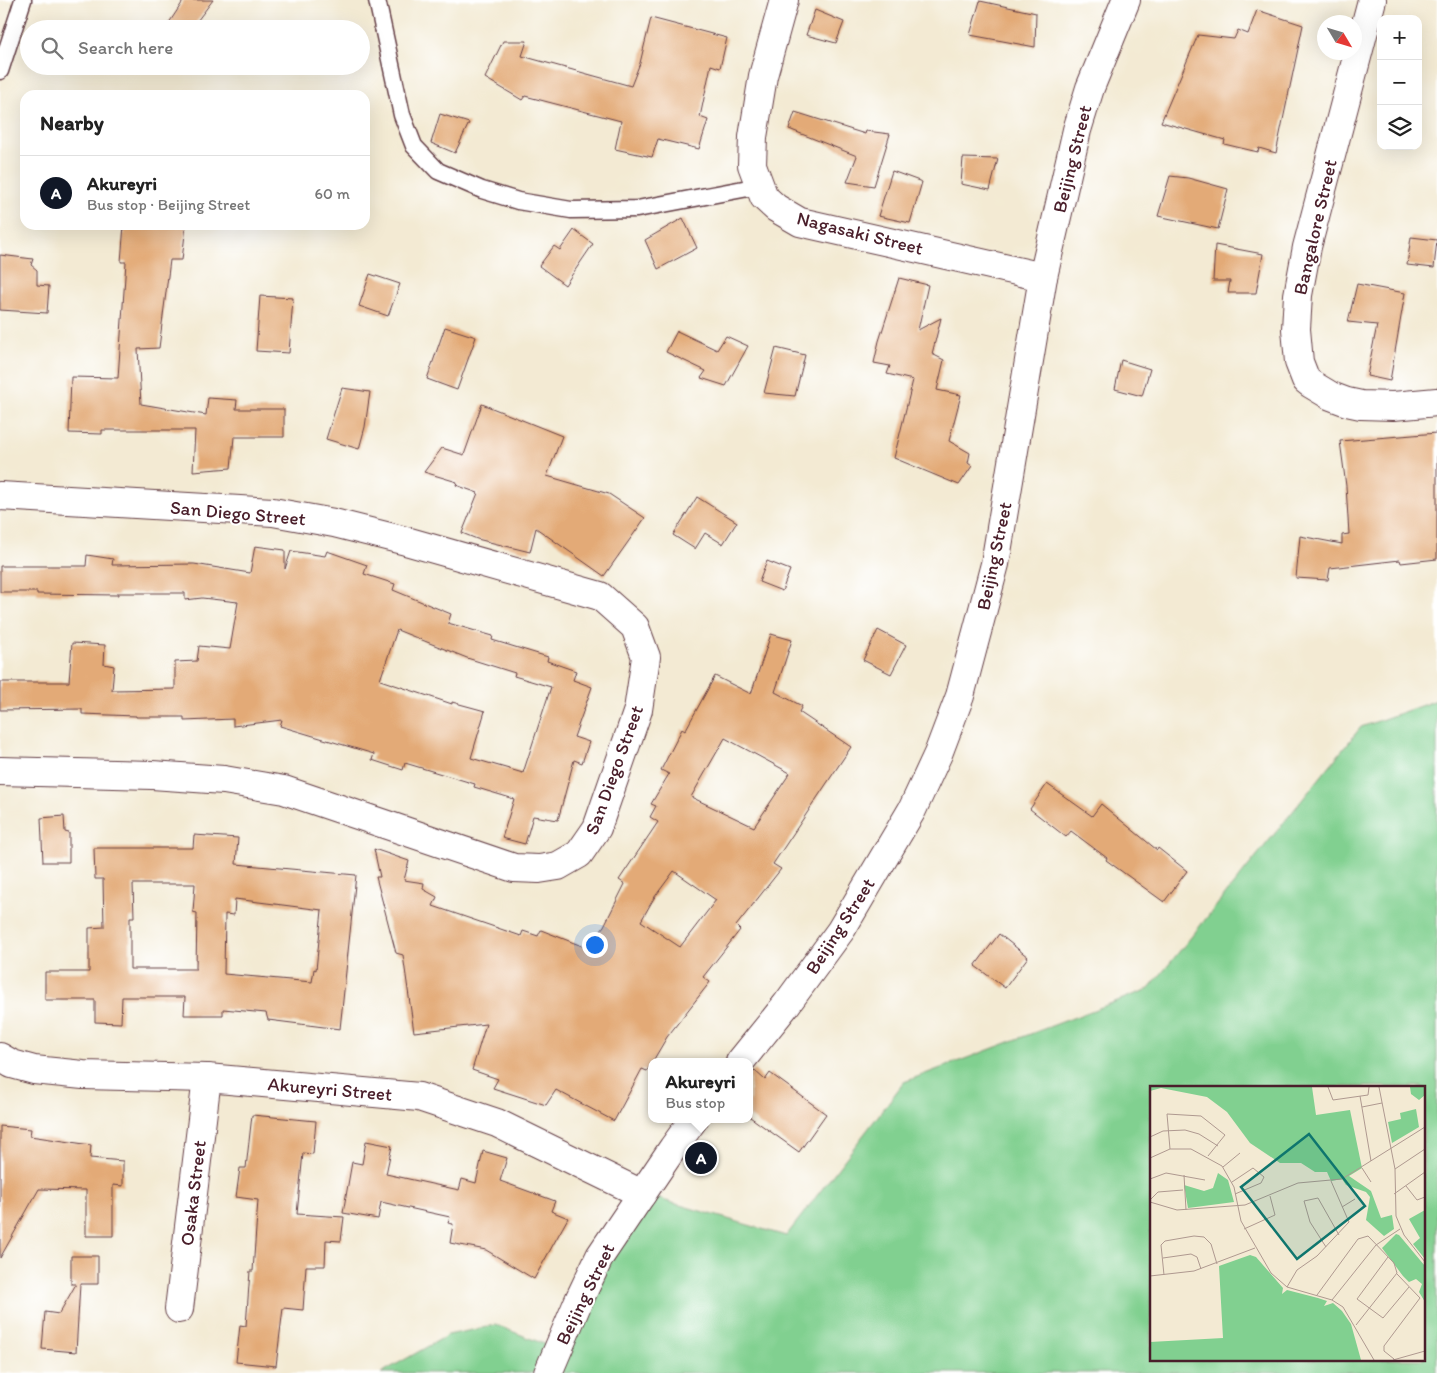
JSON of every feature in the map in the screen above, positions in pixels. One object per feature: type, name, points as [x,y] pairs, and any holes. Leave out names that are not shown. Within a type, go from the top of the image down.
[{"type":"street","name":"Nagasaki Street","points":[[784,0],[763,76],[753,137],[752,165],[764,197],[776,208],[800,222],[1043,277]]},
{"type":"street","name":"Beijing Street","points":[[743,1058],[786,1005],[841,930],[912,810],[938,754],[960,696],[995,564],[1043,277],[1077,130],[1090,88],[1126,0]]},
{"type":"street","name":"Bangalore Street","points":[[1372,0],[1308,247],[1298,296],[1296,329],[1299,362],[1306,380],[1320,390],[1347,402],[1361,405],[1393,406],[1437,402]]},
{"type":"street","name":"San Diego Street","points":[[0,496],[273,512],[406,541],[600,596],[635,627],[646,657],[638,710],[597,828],[579,854],[558,866],[539,869],[514,868],[276,788],[224,780],[152,775],[0,771]]},
{"type":"street","name":"Akureyri Street","points":[[0,1057],[12,1064],[34,1070],[83,1075],[207,1078],[419,1096],[497,1123],[642,1194]]},
{"type":"street","name":"Osaka Street","points":[[179,1309],[207,1078]]},
{"type":"street","name":"Beijing Street","points":[[548,1373],[600,1256],[691,1123]]},
{"type":"lane","points":[[0,71],[23,0]]},
{"type":"lane","points":[[377,0],[402,115],[414,146],[438,170],[482,190],[518,201],[571,210],[636,209],[759,186]]},
{"type":"green space","points":[[1437,700],[1437,1373],[381,1373],[448,1335],[496,1325],[557,1349],[642,1194],[786,1236],[904,1082],[1149,989],[1361,727]]},
{"type":"building","points":[[184,0],[213,0],[198,20],[171,20]]},
{"type":"building","points":[[980,1],[1036,13],[1035,47],[970,35]]},
{"type":"building","points":[[815,10],[844,22],[836,43],[806,35]]},
{"type":"building","points":[[1257,10],[1303,25],[1276,153],[1259,148],[1258,152],[1224,144],[1225,140],[1161,122],[1198,35],[1234,39],[1238,30],[1248,34]]},
{"type":"building","points":[[651,18],[727,38],[720,68],[711,65],[700,117],[708,120],[699,149],[658,139],[652,157],[615,149],[621,121],[525,96],[522,100],[485,78],[503,41],[527,41],[522,56],[631,86],[640,63]]},
{"type":"building","points":[[795,112],[865,134],[866,131],[890,134],[874,186],[847,182],[857,156],[789,129]]},
{"type":"building","points":[[440,114],[469,123],[455,153],[431,143]]},
{"type":"building","points":[[963,158],[998,159],[990,190],[961,184]]},
{"type":"building","points":[[892,171],[922,182],[910,223],[878,216]]},
{"type":"building","points":[[1170,176],[1188,178],[1228,189],[1218,229],[1158,216]]},
{"type":"building","points":[[683,218],[697,248],[658,269],[645,240]]},
{"type":"building","points":[[124,230],[185,230],[182,260],[170,260],[159,348],[138,349],[141,404],[206,415],[208,398],[237,400],[236,409],[284,409],[284,437],[234,437],[231,468],[193,471],[195,430],[102,430],[102,434],[69,433],[71,377],[118,378],[126,262],[121,262]]},
{"type":"building","points":[[574,230],[593,244],[565,285],[539,266],[554,246],[560,250]]},
{"type":"building","points":[[1411,237],[1437,240],[1434,268],[1407,265]]},
{"type":"building","points":[[1215,245],[1263,254],[1256,293],[1228,293],[1230,281],[1213,281]]},
{"type":"building","points":[[0,255],[33,259],[31,265],[37,270],[37,285],[49,286],[47,313],[0,310]]},
{"type":"building","points":[[370,274],[400,284],[388,316],[359,306]]},
{"type":"building","points":[[899,278],[928,285],[918,330],[941,318],[932,354],[944,360],[937,390],[961,395],[949,441],[970,453],[968,463],[972,466],[959,485],[894,458],[913,380],[887,374],[890,366],[874,363]]},
{"type":"building","points":[[1357,284],[1405,293],[1390,381],[1367,376],[1377,325],[1348,322]]},
{"type":"building","points":[[260,296],[293,298],[289,353],[256,351]]},
{"type":"building","points":[[445,327],[476,337],[457,390],[427,379]]},
{"type":"building","points":[[677,331],[717,350],[726,336],[748,346],[726,386],[701,378],[706,371],[666,352]]},
{"type":"building","points":[[776,348],[805,355],[795,396],[764,393]]},
{"type":"building","points":[[1121,360],[1150,369],[1142,396],[1115,389]]},
{"type":"building","points":[[342,388],[370,392],[365,427],[359,449],[326,439]]},
{"type":"building","points":[[482,404],[562,436],[547,476],[609,494],[645,518],[604,576],[536,528],[530,552],[477,539],[462,533],[478,493],[456,485],[457,482],[424,472],[442,448],[464,455]]},
{"type":"building","points":[[1437,433],[1437,559],[1401,563],[1400,560],[1330,568],[1328,580],[1296,578],[1300,536],[1342,544],[1342,535],[1349,534],[1346,486],[1340,441]]},
{"type":"building","points":[[697,497],[737,522],[723,544],[705,533],[695,549],[673,535]]},
{"type":"building","points":[[255,546],[285,550],[285,569],[291,551],[325,556],[327,551],[367,565],[364,574],[395,584],[393,590],[451,614],[448,623],[493,636],[492,640],[548,657],[547,661],[576,671],[573,680],[592,687],[574,737],[589,742],[582,763],[574,760],[558,820],[533,816],[525,844],[502,838],[514,799],[474,787],[475,784],[405,763],[403,770],[372,760],[374,754],[280,726],[282,720],[233,726],[233,719],[184,721],[184,717],[82,714],[82,709],[0,710],[0,682],[69,682],[72,643],[105,645],[104,664],[114,666],[112,690],[175,689],[175,662],[197,661],[199,646],[230,649],[238,602],[202,598],[185,600],[185,593],[118,593],[118,595],[0,592],[0,566],[86,566],[87,555],[113,559],[112,565],[194,564],[250,573]],"holes":[[[397,630],[467,658],[515,673],[514,676],[551,687],[523,773],[471,758],[485,711],[452,702],[452,704],[380,680]]]},
{"type":"building","points":[[767,561],[790,570],[782,591],[759,582]]},
{"type":"building","points":[[878,630],[906,645],[891,674],[863,660]]},
{"type":"building","points":[[771,634],[792,640],[775,692],[802,706],[799,712],[851,747],[773,864],[781,869],[736,926],[740,930],[703,977],[710,982],[667,1037],[655,1058],[648,1058],[648,1069],[647,1071],[642,1069],[614,1121],[556,1090],[546,1105],[493,1088],[498,1079],[472,1070],[486,1024],[414,1032],[403,955],[396,953],[376,877],[380,877],[374,849],[409,861],[404,880],[424,883],[423,889],[437,897],[433,906],[521,936],[523,931],[538,936],[541,930],[587,948],[604,926],[625,884],[619,880],[658,822],[650,817],[656,806],[651,804],[669,774],[661,770],[682,729],[685,731],[715,676],[751,694]],"holes":[[[725,738],[790,773],[754,827],[691,797]],[[674,871],[716,900],[680,947],[641,921],[654,898]]]},
{"type":"building","points":[[1047,784],[1092,816],[1101,804],[1157,850],[1158,848],[1187,871],[1164,902],[1106,860],[1107,858],[1071,831],[1066,837],[1030,809]]},
{"type":"building","points":[[64,816],[65,832],[69,833],[69,862],[43,862],[41,818]]},
{"type":"building","points":[[194,835],[238,838],[236,864],[356,875],[340,1029],[268,1020],[266,1013],[223,1009],[223,1015],[184,1015],[185,997],[122,997],[121,1023],[95,1022],[95,1000],[45,1000],[45,972],[89,972],[89,928],[104,927],[103,879],[95,879],[94,848],[193,848]],"holes":[[[133,884],[195,884],[193,912],[197,913],[196,969],[130,969],[130,917],[134,917]],[[235,899],[322,910],[316,970],[314,969],[312,982],[224,974],[225,914],[234,915]]]},
{"type":"building","points":[[999,934],[1028,957],[1005,988],[975,966]]},
{"type":"building","points":[[753,1071],[765,1080],[770,1073],[826,1114],[799,1152],[753,1119]]},
{"type":"building","points":[[252,1115],[316,1121],[313,1154],[303,1153],[297,1214],[344,1217],[341,1241],[326,1240],[325,1266],[306,1266],[303,1310],[283,1308],[276,1366],[236,1362],[240,1325],[246,1326],[250,1271],[253,1271],[258,1200],[236,1197],[240,1168],[246,1168]]},
{"type":"building","points":[[0,1126],[31,1129],[30,1136],[91,1145],[90,1158],[123,1161],[123,1186],[113,1185],[113,1236],[86,1236],[86,1190],[39,1189],[0,1258]]},
{"type":"building","points":[[366,1141],[392,1146],[386,1174],[459,1190],[462,1179],[476,1183],[483,1151],[507,1158],[500,1181],[555,1201],[551,1211],[568,1218],[534,1279],[486,1250],[450,1243],[453,1224],[448,1223],[450,1217],[381,1202],[378,1219],[343,1213],[352,1162],[362,1164]]},
{"type":"building","points":[[71,1256],[98,1256],[98,1284],[80,1284],[76,1352],[42,1349],[45,1312],[59,1314],[76,1284],[71,1284]]},
{"type":"place","name":"Akureyri","points":[[701,1158]]}]
